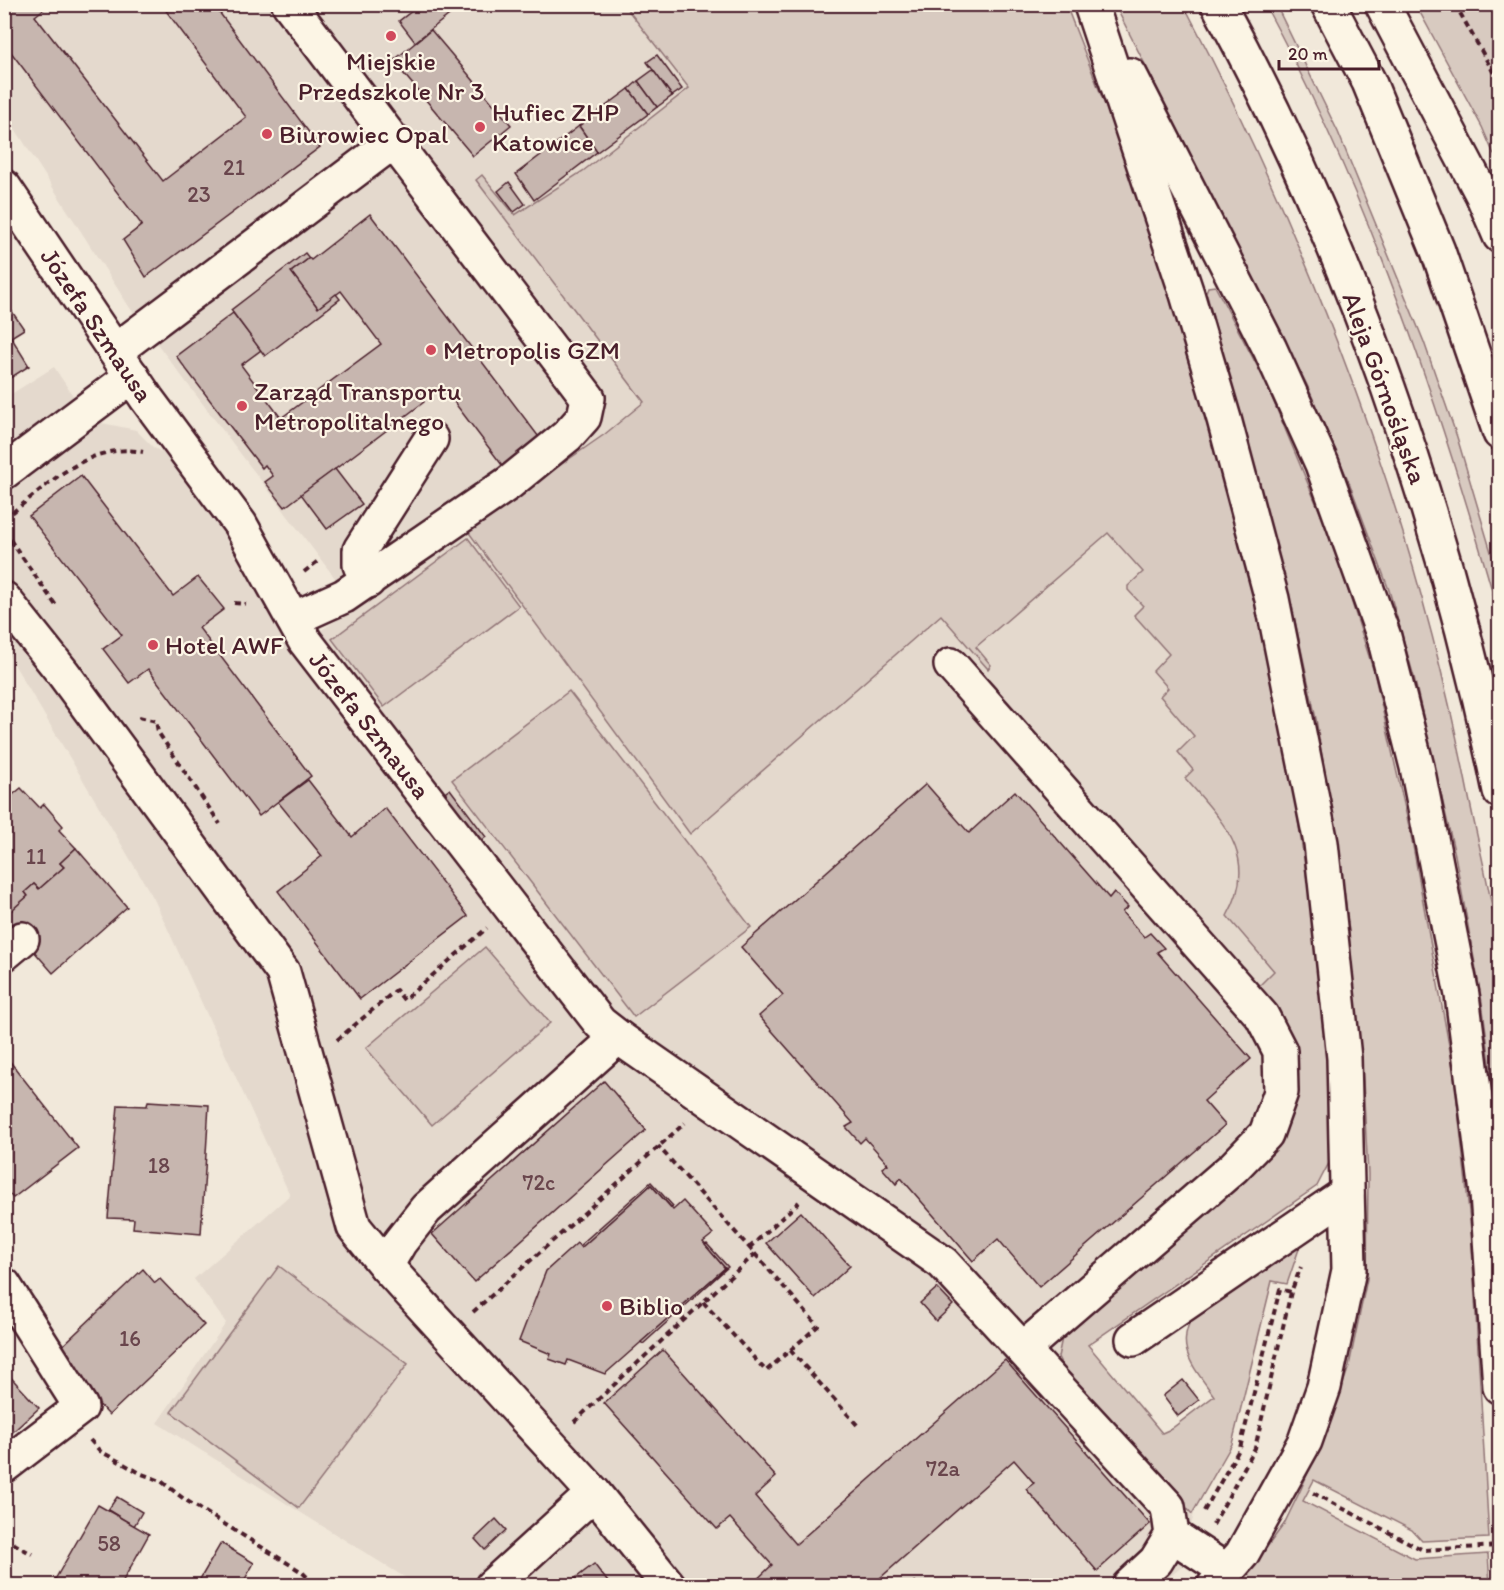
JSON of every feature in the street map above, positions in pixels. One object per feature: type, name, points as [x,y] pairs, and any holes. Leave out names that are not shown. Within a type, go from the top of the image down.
[{"type":"main road","points":[[289,4],[588,398],[584,417],[567,436],[509,483],[368,581],[344,596],[293,619]]},
{"type":"main road","name":"Aleja Górnośląska","points":[[1218,4],[1300,172],[1393,402],[1458,616],[1500,791]]},
{"type":"main road","points":[[1328,4],[1369,82],[1434,240],[1500,433]]},
{"type":"main road","points":[[1382,4],[1482,194],[1500,236]]},
{"type":"main road","points":[[1091,5],[1194,317],[1272,599],[1321,843],[1344,1058],[1349,1270],[1324,1387],[1305,1440],[1242,1554],[1220,1578],[1172,1535],[1156,1561],[1129,1586]]},
{"type":"main road","points":[[1091,5],[1142,97],[1270,349],[1322,464],[1384,637],[1417,767],[1462,995],[1487,1192],[1500,1387]]},
{"type":"main road","points":[[4,472],[124,364],[394,141]]},
{"type":"main road","name":"Józefa Szmausa","points":[[4,187],[124,364],[240,524],[305,641],[600,1023],[943,1263],[1168,1507],[1172,1535]]},
{"type":"main road","points":[[368,581],[360,565],[358,557],[360,550],[431,439]]},
{"type":"main road","points":[[4,599],[84,701],[283,972],[354,1227],[386,1266],[594,1493],[669,1586]]},
{"type":"main road","points":[[951,665],[1262,1016],[1280,1051],[1281,1092],[1266,1134],[1234,1167],[1023,1349]]},
{"type":"main road","points":[[386,1266],[400,1242],[426,1209],[618,1037]]},
{"type":"main road","points":[[1133,1339],[1347,1193]]},
{"type":"main road","points":[[4,1285],[81,1407],[4,1466]]},
{"type":"main road","points":[[492,1586],[594,1493]]},
{"type":"path","points":[[1455,4],[1500,84]]},
{"type":"path","points":[[4,519],[88,457],[111,451],[149,454]]},
{"type":"path","points":[[309,1063],[396,990],[404,1000],[511,908]]},
{"type":"path","points":[[449,1334],[709,1101]]},
{"type":"path","points":[[658,1146],[818,1326],[766,1371],[703,1302]]},
{"type":"path","points":[[749,1248],[823,1180]]},
{"type":"path","points":[[573,1423],[755,1254]]},
{"type":"path","points":[[1216,1519],[1255,1448],[1295,1279]]},
{"type":"path","points":[[1204,1521],[1203,1513],[1240,1448],[1280,1289],[1292,1292]]},
{"type":"path","points":[[790,1350],[859,1427]]},
{"type":"path","points":[[68,1418],[100,1451],[142,1474],[161,1481],[184,1499],[302,1572],[316,1586]]},
{"type":"path","points":[[1307,1490],[1423,1550],[1500,1546]]},
{"type":"path","points":[[4,1538],[32,1554]]},
{"type":"path","points":[[912,1586],[917,1581],[921,1586]]},
{"type":"shaded area","points":[[5,5],[624,5],[689,88],[583,171],[515,215],[482,175],[476,180],[644,402],[605,434],[690,833],[941,615],[966,644],[1135,498],[1306,1049],[1306,1141],[1083,1348],[1201,1482],[1182,1567],[1159,1585],[417,1585],[157,1423],[226,1323],[194,1279],[290,1195],[154,899],[5,649],[5,398],[54,367],[93,426],[102,423],[136,430],[154,448],[176,459],[223,524],[295,647],[357,607],[130,308],[5,113]]},
{"type":"shaded area","points":[[624,5],[1066,5],[1125,156],[1169,293],[1238,532],[1260,619],[1291,773],[1319,960],[1333,1155],[1317,1186],[1088,1345],[1162,1433],[1171,1429],[1214,1396],[1188,1355],[1186,1335],[1189,1323],[1196,1311],[1302,1240],[1287,1284],[1272,1281],[1232,1444],[1192,1514],[1064,1369],[1058,1357],[1062,1338],[1274,1145],[1258,987],[1274,971],[1227,916],[1236,895],[1240,876],[1238,858],[1233,841],[1224,825],[1185,778],[1193,770],[1178,752],[1194,736],[1160,696],[1168,688],[1153,671],[1169,654],[1134,615],[1143,606],[1128,590],[1128,586],[1143,572],[1108,533],[976,647],[991,665],[988,669],[941,615],[690,834],[467,530],[605,434],[644,402],[476,180],[482,175],[515,215],[583,171],[689,88]]},
{"type":"shaded area","points":[[1115,5],[1184,5],[1231,98],[1315,287],[1353,384],[1387,482],[1444,682],[1491,900],[1501,990],[1499,1131],[1482,1002],[1455,855],[1414,677],[1389,590],[1349,482],[1307,385]]},
{"type":"shaded area","points":[[1265,5],[1276,5],[1338,132],[1424,342],[1457,437],[1499,579],[1499,615],[1452,458],[1399,303],[1337,152]]},
{"type":"shaded area","points":[[1416,5],[1499,5],[1499,166],[1482,127]]},
{"type":"shaded area","points":[[1215,286],[1265,381],[1334,546],[1374,672],[1411,835],[1454,1073],[1471,1230],[1489,1538],[1422,1541],[1412,1530],[1314,1480],[1303,1501],[1415,1559],[1488,1554],[1490,1585],[1239,1585],[1284,1524],[1333,1414],[1349,1366],[1367,1279],[1368,1174],[1363,1081],[1346,904],[1316,719],[1295,621],[1268,516],[1206,292],[1208,287]]},
{"type":"shaded area","points":[[468,538],[519,606],[384,707],[332,639]]},
{"type":"shaded area","points":[[569,691],[751,927],[634,1017],[452,780]]},
{"type":"shaded area","points":[[485,947],[550,1023],[432,1125],[366,1048]]},
{"type":"shaded area","points":[[279,1266],[408,1364],[299,1508],[171,1412]]},
{"type":"building","name":"Biurowiec Opal","points":[[4,4],[50,4],[35,16],[163,181],[246,117],[161,4],[213,4],[320,147],[146,277],[123,240],[142,225],[4,43]]},
{"type":"building","points":[[421,4],[463,4],[415,42],[399,21]]},
{"type":"building","points":[[431,30],[511,125],[473,156],[393,61]]},
{"type":"building","points":[[657,55],[682,89],[672,96],[647,62]]},
{"type":"building","points":[[653,70],[672,96],[657,107],[638,81]]},
{"type":"building","points":[[638,81],[657,107],[648,114],[629,89]]},
{"type":"building","points":[[629,89],[648,114],[597,152],[579,126]]},
{"type":"building","points":[[579,126],[597,152],[534,200],[516,174]]},
{"type":"building","points":[[509,182],[525,204],[514,212],[498,191]]},
{"type":"building","points":[[370,214],[542,441],[505,469],[442,386],[285,507],[265,482],[273,476],[265,465],[262,468],[176,356],[233,313],[261,350],[241,365],[281,418],[381,344],[341,291],[318,308],[291,272],[309,258],[311,260]]},
{"type":"building","points":[[305,253],[309,258],[291,272],[318,308],[336,294],[340,299],[265,356],[231,310]]},
{"type":"building","points":[[4,300],[24,329],[11,337],[29,366],[4,382]]},
{"type":"building","points":[[335,469],[362,504],[327,529],[301,494]]},
{"type":"building","points":[[81,476],[173,596],[198,577],[224,609],[199,628],[311,776],[259,816],[148,669],[129,683],[103,649],[122,635],[29,516]]},
{"type":"building","points":[[308,780],[352,837],[385,808],[468,916],[360,999],[278,891],[322,856],[278,802]]},
{"type":"building","points":[[926,784],[969,833],[1015,791],[1109,898],[1114,892],[1128,907],[1122,912],[1144,937],[1150,933],[1164,948],[1157,952],[1251,1059],[1204,1101],[1225,1125],[1039,1287],[998,1239],[973,1261],[901,1178],[896,1184],[882,1168],[888,1164],[865,1138],[860,1143],[846,1127],[853,1123],[759,1016],[783,995],[741,947]]},
{"type":"building","points":[[21,788],[40,808],[44,804],[63,826],[59,830],[76,848],[60,863],[64,867],[39,889],[34,884],[25,892],[28,896],[4,917],[4,802]]},
{"type":"building","points":[[450,789],[486,837],[472,847],[437,799]]},
{"type":"building","points":[[76,848],[127,907],[53,973],[4,917],[28,896],[25,892],[34,884],[39,889],[64,867],[60,863]]},
{"type":"building","points":[[4,1054],[78,1148],[13,1198],[4,1188]]},
{"type":"building","points":[[604,1081],[646,1130],[474,1282],[432,1234]]},
{"type":"building","points":[[148,1101],[209,1105],[201,1234],[133,1228],[134,1219],[108,1218],[118,1105],[147,1106]]},
{"type":"building","points":[[651,1182],[673,1206],[671,1207],[651,1185],[581,1248],[579,1246]]},
{"type":"building","name":"Biblio","points":[[651,1185],[673,1210],[683,1201],[713,1234],[703,1242],[725,1268],[605,1374],[568,1360],[566,1365],[549,1359],[551,1354],[519,1341],[546,1271],[577,1243],[581,1248]]},
{"type":"building","points":[[801,1212],[850,1266],[815,1298],[766,1243]]},
{"type":"building","points":[[707,1244],[728,1267],[643,1344],[641,1342],[725,1268],[705,1245]]},
{"type":"building","points":[[143,1269],[155,1283],[160,1279],[204,1325],[109,1415],[65,1368],[57,1351]]},
{"type":"building","points":[[937,1288],[953,1305],[936,1321],[920,1303]]},
{"type":"building","points":[[663,1350],[776,1477],[755,1496],[796,1544],[1005,1360],[1150,1524],[1097,1571],[1026,1489],[1034,1483],[1014,1460],[871,1586],[750,1586],[772,1565],[730,1518],[717,1529],[604,1403]]},
{"type":"building","points":[[4,1370],[39,1408],[4,1440]]},
{"type":"building","points":[[1183,1380],[1199,1400],[1178,1416],[1163,1396]]},
{"type":"building","points":[[117,1497],[142,1512],[134,1526],[108,1510]]},
{"type":"building","points":[[98,1505],[149,1534],[120,1586],[57,1586],[53,1583]]},
{"type":"building","points":[[496,1519],[506,1530],[485,1550],[475,1539]]},
{"type":"building","points":[[221,1543],[254,1563],[241,1586],[196,1586]]},
{"type":"building","points":[[594,1564],[611,1586],[569,1586],[568,1584]]},
{"type":"place","name":"Miejskie Przedszkole Nr 3","points":[[391,36]]},
{"type":"place","name":"Hufiec ZHP Katowice","points":[[480,127]]},
{"type":"place","name":"Biurowiec Opal","points":[[267,134]]},
{"type":"place","name":"Metropolis GZM","points":[[431,350]]},
{"type":"place","name":"Zarząd Transportu Metropolitalnego","points":[[242,406]]},
{"type":"place","name":"Hotel AWF","points":[[153,645]]},
{"type":"place","name":"Biblio","points":[[607,1306]]}]
